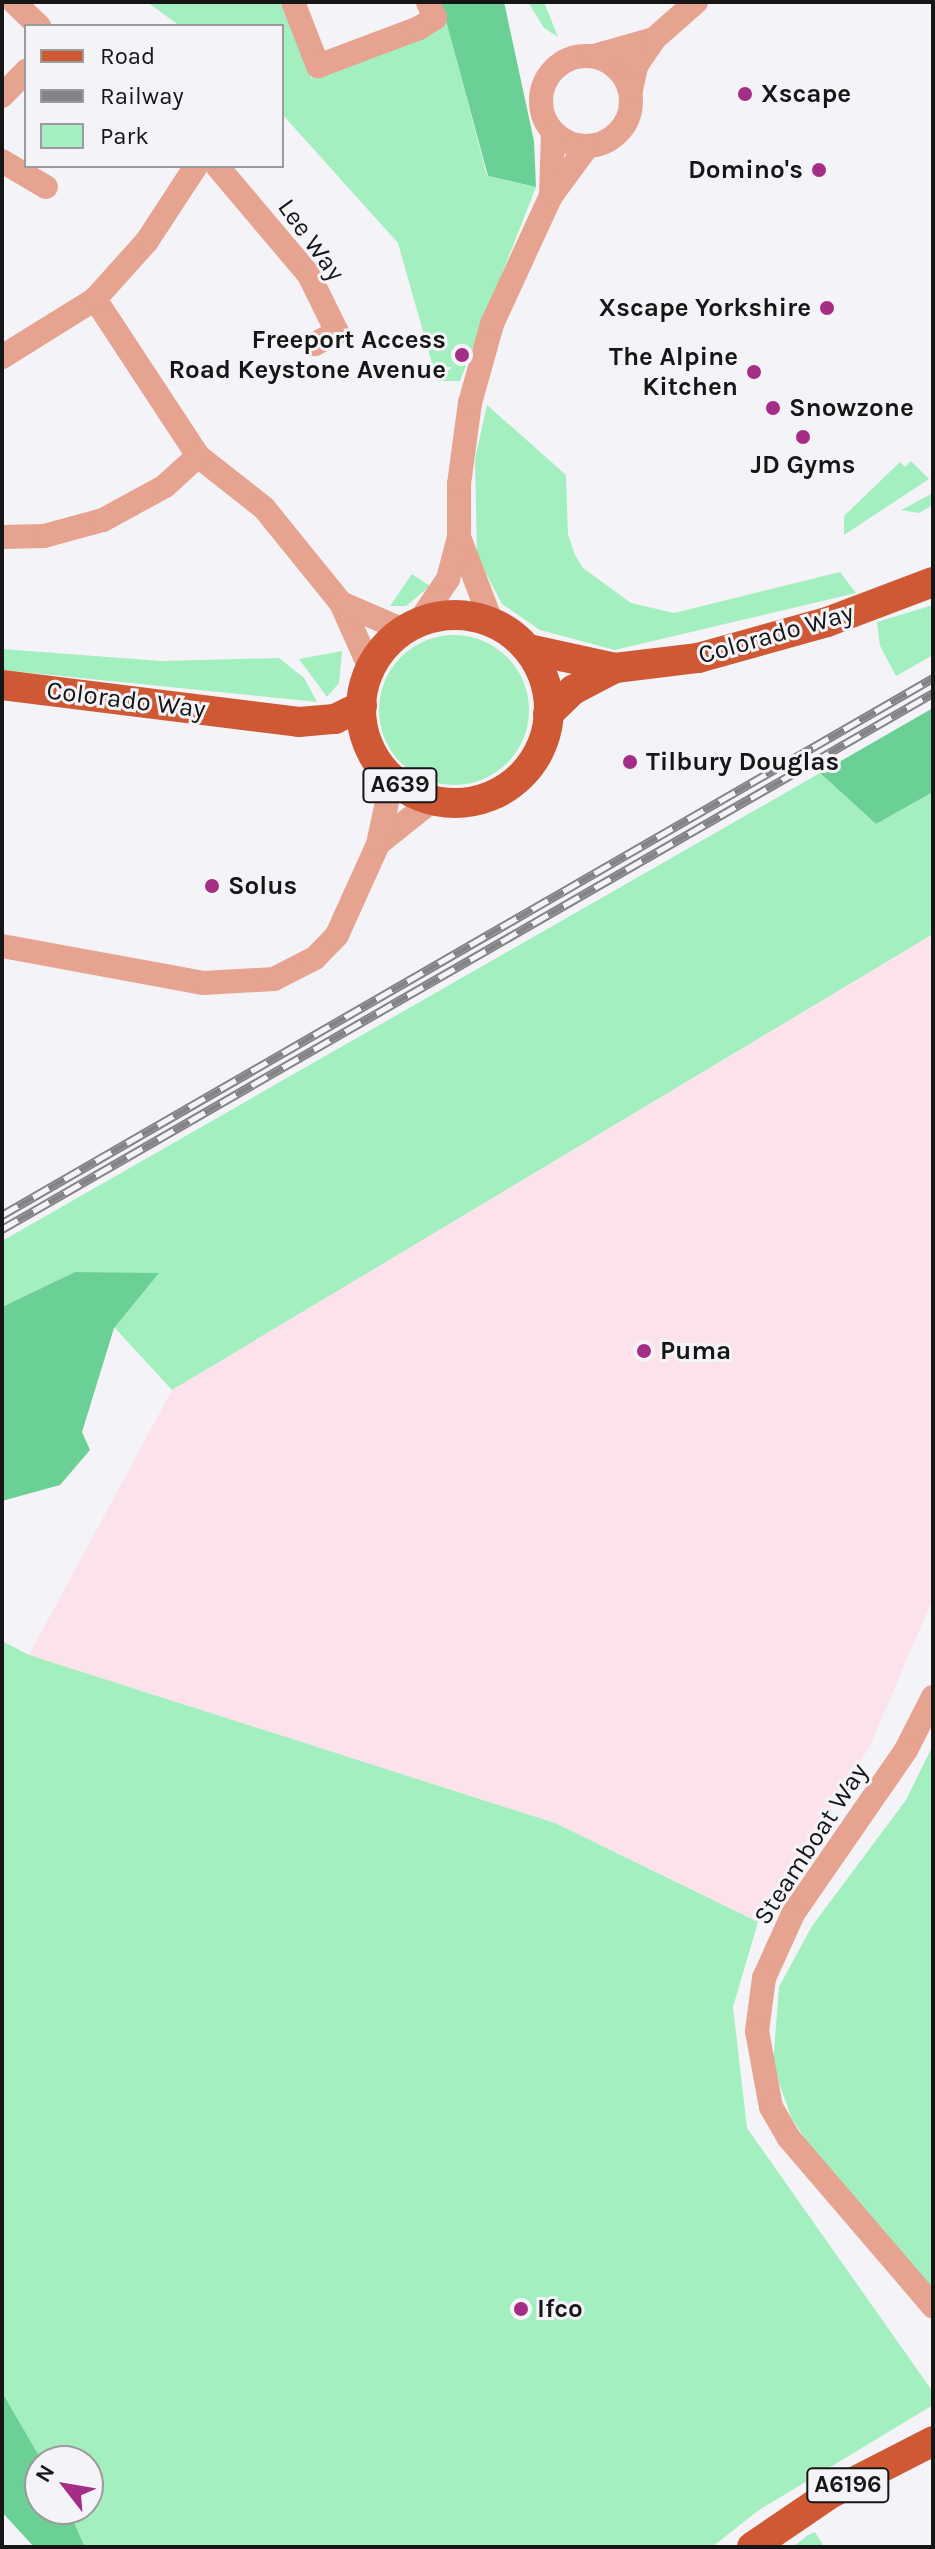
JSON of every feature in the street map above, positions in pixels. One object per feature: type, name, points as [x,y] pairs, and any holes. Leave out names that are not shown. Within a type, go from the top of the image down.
[{"type":"main road","name":"Colorado Way","points":[[528,649],[615,668],[698,658],[827,622],[933,582]]},
{"type":"main road","name":"A639","points":[[448,615],[491,621],[528,649],[545,682],[548,714],[530,765],[511,784],[473,800],[433,800],[387,774],[362,725],[362,706],[370,668],[411,626],[448,615]]},
{"type":"main road","name":"Colorado Way","points":[[548,714],[573,690],[615,668]]},
{"type":"main road","name":"Colorado Way","points":[[2,685],[299,722],[335,719],[362,706]]},
{"type":"main road","name":"Colorado Way","points":[[299,722],[350,744],[387,774]]},
{"type":"main road","name":"A6196","points":[[752,2547],[830,2494],[933,2441]]},
{"type":"street","points":[[14,2],[37,24]]},
{"type":"street","points":[[293,2],[318,66],[419,28],[435,18],[428,2]]},
{"type":"street","points":[[341,603],[411,626],[448,579],[459,537],[459,484],[470,403],[492,324],[551,196],[587,147],[612,139],[626,124],[636,66],[654,39],[696,2]]},
{"type":"street","points":[[551,196],[553,133],[541,105],[546,81],[560,64],[654,39]]},
{"type":"street","points":[[594,56],[617,68],[631,90]]},
{"type":"street","points":[[2,96],[24,73]]},
{"type":"street","points":[[553,133],[587,147]]},
{"type":"street","points":[[2,161],[46,187]]},
{"type":"street","points":[[2,357],[95,299],[147,241],[195,168]]},
{"type":"street","name":"Lee Way","points":[[219,168],[309,275],[337,332],[315,344]]},
{"type":"street","points":[[95,299],[198,456],[264,508],[341,603],[370,668]]},
{"type":"street","points":[[2,537],[44,536],[103,520],[165,486],[198,456]]},
{"type":"street","points":[[459,537],[491,621]]},
{"type":"street","points":[[2,946],[203,983],[274,979],[304,966],[332,942],[378,844],[387,774]]},
{"type":"street","points":[[378,844],[433,800]]},
{"type":"street","name":"Steamboat Way","points":[[933,1697],[906,1750],[793,1914],[764,1978],[757,2031],[771,2107],[788,2137],[933,2306]]},
{"type":"shaded area","points":[[933,934],[933,1598],[870,1746],[758,1922],[555,1823],[29,1655],[172,1390]]},
{"type":"green space","points":[[147,2],[280,2],[311,78],[447,23],[487,176],[536,187],[460,381],[437,381],[398,243],[284,116],[284,24],[177,24]]},
{"type":"green space","points":[[441,2],[504,2],[534,141],[536,187],[488,176]]},
{"type":"green space","points":[[528,2],[544,2],[558,37],[544,28]]},
{"type":"green space","points":[[487,405],[566,475],[568,535],[575,555],[583,568],[631,603],[674,613],[840,572],[856,593],[615,650],[540,630],[502,604],[477,556],[475,459]]},
{"type":"green space","points":[[911,461],[929,479],[844,535],[844,516],[900,462],[905,467]]},
{"type":"green space","points":[[933,493],[933,505],[919,513],[901,510]]},
{"type":"green space","points":[[412,574],[430,586],[406,606],[390,606]]},
{"type":"green space","points":[[933,605],[933,655],[896,676],[880,646],[877,622]]},
{"type":"green space","points":[[454,635],[483,641],[507,657],[523,681],[529,710],[523,739],[507,763],[483,779],[454,785],[425,779],[401,763],[385,739],[379,710],[385,681],[401,657],[425,641]]},
{"type":"green space","points":[[2,649],[161,661],[279,658],[304,678],[317,702],[2,670]]},
{"type":"green space","points":[[342,651],[339,683],[327,697],[299,659]]},
{"type":"green space","points":[[933,708],[933,792],[876,824],[820,773]]},
{"type":"green space","points":[[820,773],[876,824],[933,792],[933,934],[172,1390],[114,1327],[158,1274],[75,1272],[2,1307],[2,1241]]},
{"type":"green space","points":[[75,1272],[159,1273],[114,1328],[82,1432],[90,1450],[60,1485],[2,1501],[2,1307]]},
{"type":"green space","points":[[2,1641],[29,1655],[555,1823],[758,1922],[733,2007],[747,2128],[933,2392],[933,2405],[759,2510],[712,2547],[85,2547],[75,2525],[104,2525],[104,2445],[33,2445],[2,2392]]},
{"type":"green space","points":[[933,1745],[933,2301],[818,2159],[791,2117],[773,2065],[779,1987],[812,1926],[906,1800]]},
{"type":"green space","points":[[2,2392],[33,2445],[24,2445],[24,2525],[75,2525],[85,2547],[34,2547],[2,2512]]},
{"type":"green space","points":[[815,2532],[824,2547],[793,2547],[808,2535]]},
{"type":"railway","points":[[2,1215],[933,678]]},
{"type":"railway","points":[[2,1229],[933,693]]},
{"type":"place","name":"Xscape","points":[[745,94]]},
{"type":"place","name":"Domino's","points":[[819,170]]},
{"type":"place","name":"Xscape Yorkshire","points":[[827,308]]},
{"type":"place","name":"Freeport Access Road Keystone Avenue","points":[[462,355]]},
{"type":"place","name":"The Alpine Kitchen","points":[[754,372]]},
{"type":"place","name":"Snowzone","points":[[773,408]]},
{"type":"place","name":"JD Gyms","points":[[803,437]]},
{"type":"place","name":"Tilbury Douglas","points":[[630,762]]},
{"type":"place","name":"Solus","points":[[212,886]]},
{"type":"place","name":"Puma","points":[[644,1351]]},
{"type":"place","name":"Ifco","points":[[521,2309]]}]
